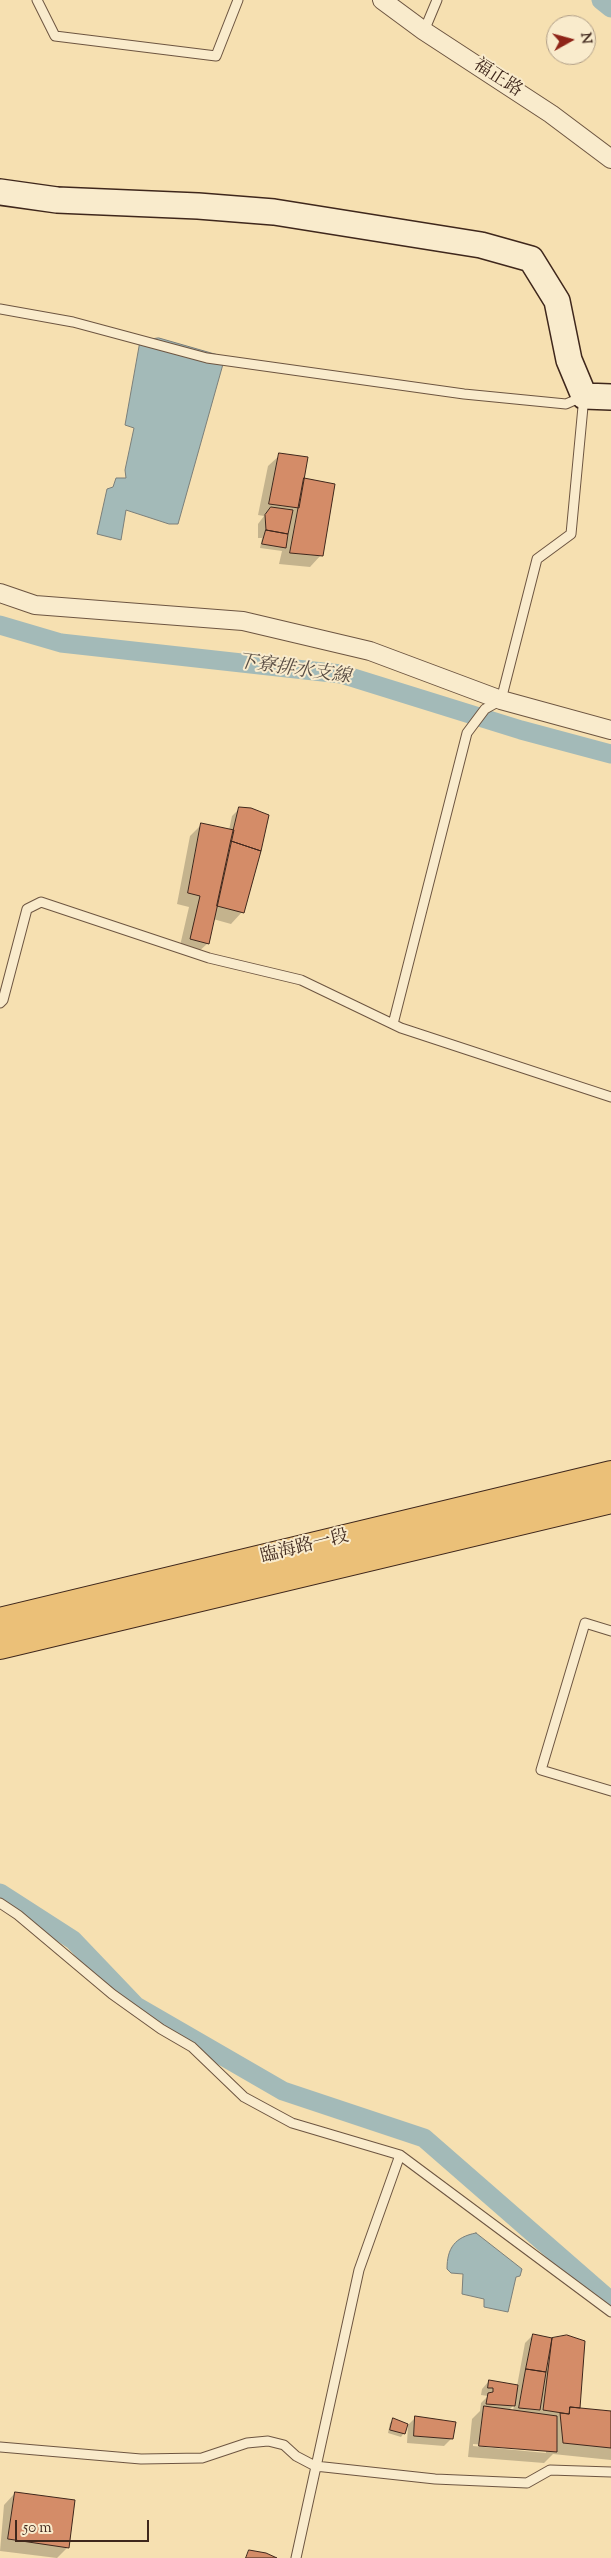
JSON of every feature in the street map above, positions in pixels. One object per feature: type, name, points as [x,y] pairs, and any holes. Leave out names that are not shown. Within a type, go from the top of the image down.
[{"type":"main road","name":"臨海路一段","points":[[0,1622],[611,1475]]},
{"type":"main road","name":"臨海路一段","points":[[0,1644],[611,1499]]},
{"type":"street","name":"福正路","points":[[382,0],[424,31],[551,114],[611,159]]},
{"type":"street","points":[[0,192],[57,200],[198,206],[274,212],[481,245],[531,259],[557,302],[570,360],[584,396],[611,397]]},
{"type":"street","points":[[0,593],[35,605],[243,620],[370,651],[501,700],[611,730]]},
{"type":"lane","points":[[37,0],[54,36],[216,56],[238,0]]},
{"type":"lane","points":[[424,31],[437,0]]},
{"type":"lane","points":[[0,309],[54,317],[207,358],[464,394],[566,404],[584,396],[570,534],[537,559],[501,700],[484,709],[467,733],[393,1024]]},
{"type":"lane","points":[[0,1003],[3,1000],[27,909],[41,902],[209,958],[301,980],[393,1024],[611,1097]]},
{"type":"lane","points":[[611,1630],[585,1622],[542,1770],[611,1791]]},
{"type":"lane","points":[[0,1903],[18,1915],[112,1994],[161,2029],[192,2047],[244,2097],[292,2123],[400,2155],[611,2312]]},
{"type":"lane","points":[[296,2558],[359,2270],[400,2155]]},
{"type":"lane","points":[[0,2447],[141,2459],[202,2458],[247,2444],[268,2441],[284,2445],[315,2466],[435,2479],[526,2483],[550,2470],[611,2472]]},
{"type":"water","points":[[159,338],[225,357],[178,524],[169,524],[126,510],[121,540],[97,534],[107,489],[113,487],[116,478],[126,478],[125,470],[134,428],[125,425],[140,341]]},
{"type":"water","points":[[476,2233],[522,2269],[520,2276],[516,2277],[508,2312],[484,2307],[484,2299],[462,2294],[463,2274],[451,2273],[447,2269],[449,2255],[454,2245],[463,2237]]},
{"type":"building","points":[[279,453],[308,457],[299,508],[269,504]]},
{"type":"building","points":[[304,478],[335,484],[323,556],[290,553]]},
{"type":"building","points":[[271,507],[293,510],[288,534],[266,530],[265,515]]},
{"type":"building","points":[[266,530],[288,534],[286,548],[262,544]]},
{"type":"building","points":[[239,807],[251,808],[269,815],[261,851],[231,841]]},
{"type":"building","points":[[201,823],[234,830],[209,944],[190,939],[200,896],[188,893]]},
{"type":"building","points":[[231,841],[261,851],[244,913],[217,906]]},
{"type":"building","points":[[533,2334],[552,2338],[546,2372],[526,2369]]},
{"type":"building","points":[[567,2335],[585,2341],[580,2408],[570,2407],[569,2414],[543,2410],[552,2338]]},
{"type":"building","points":[[526,2369],[546,2372],[540,2410],[519,2408]]},
{"type":"building","points":[[489,2380],[518,2385],[515,2406],[486,2404],[488,2393],[493,2392],[493,2388],[488,2388]]},
{"type":"building","points":[[484,2406],[557,2416],[557,2452],[479,2446]]},
{"type":"building","points":[[570,2407],[611,2411],[611,2448],[563,2443],[560,2413],[569,2414]]},
{"type":"building","points":[[415,2416],[456,2422],[453,2439],[414,2436]]},
{"type":"building","points":[[393,2418],[408,2424],[405,2434],[390,2430]]},
{"type":"building","points":[[15,2492],[75,2500],[69,2548],[8,2539]]},
{"type":"building","points":[[249,2550],[266,2553],[277,2558],[246,2558]]},
{"type":"waterway","points":[[601,0],[611,8]]},
{"type":"waterway","name":"下寮排水支線","points":[[0,625],[61,643],[341,674],[521,730],[611,754]]},
{"type":"waterway","points":[[0,1893],[73,1940],[136,2006],[283,2091],[424,2138],[611,2301]]}]
